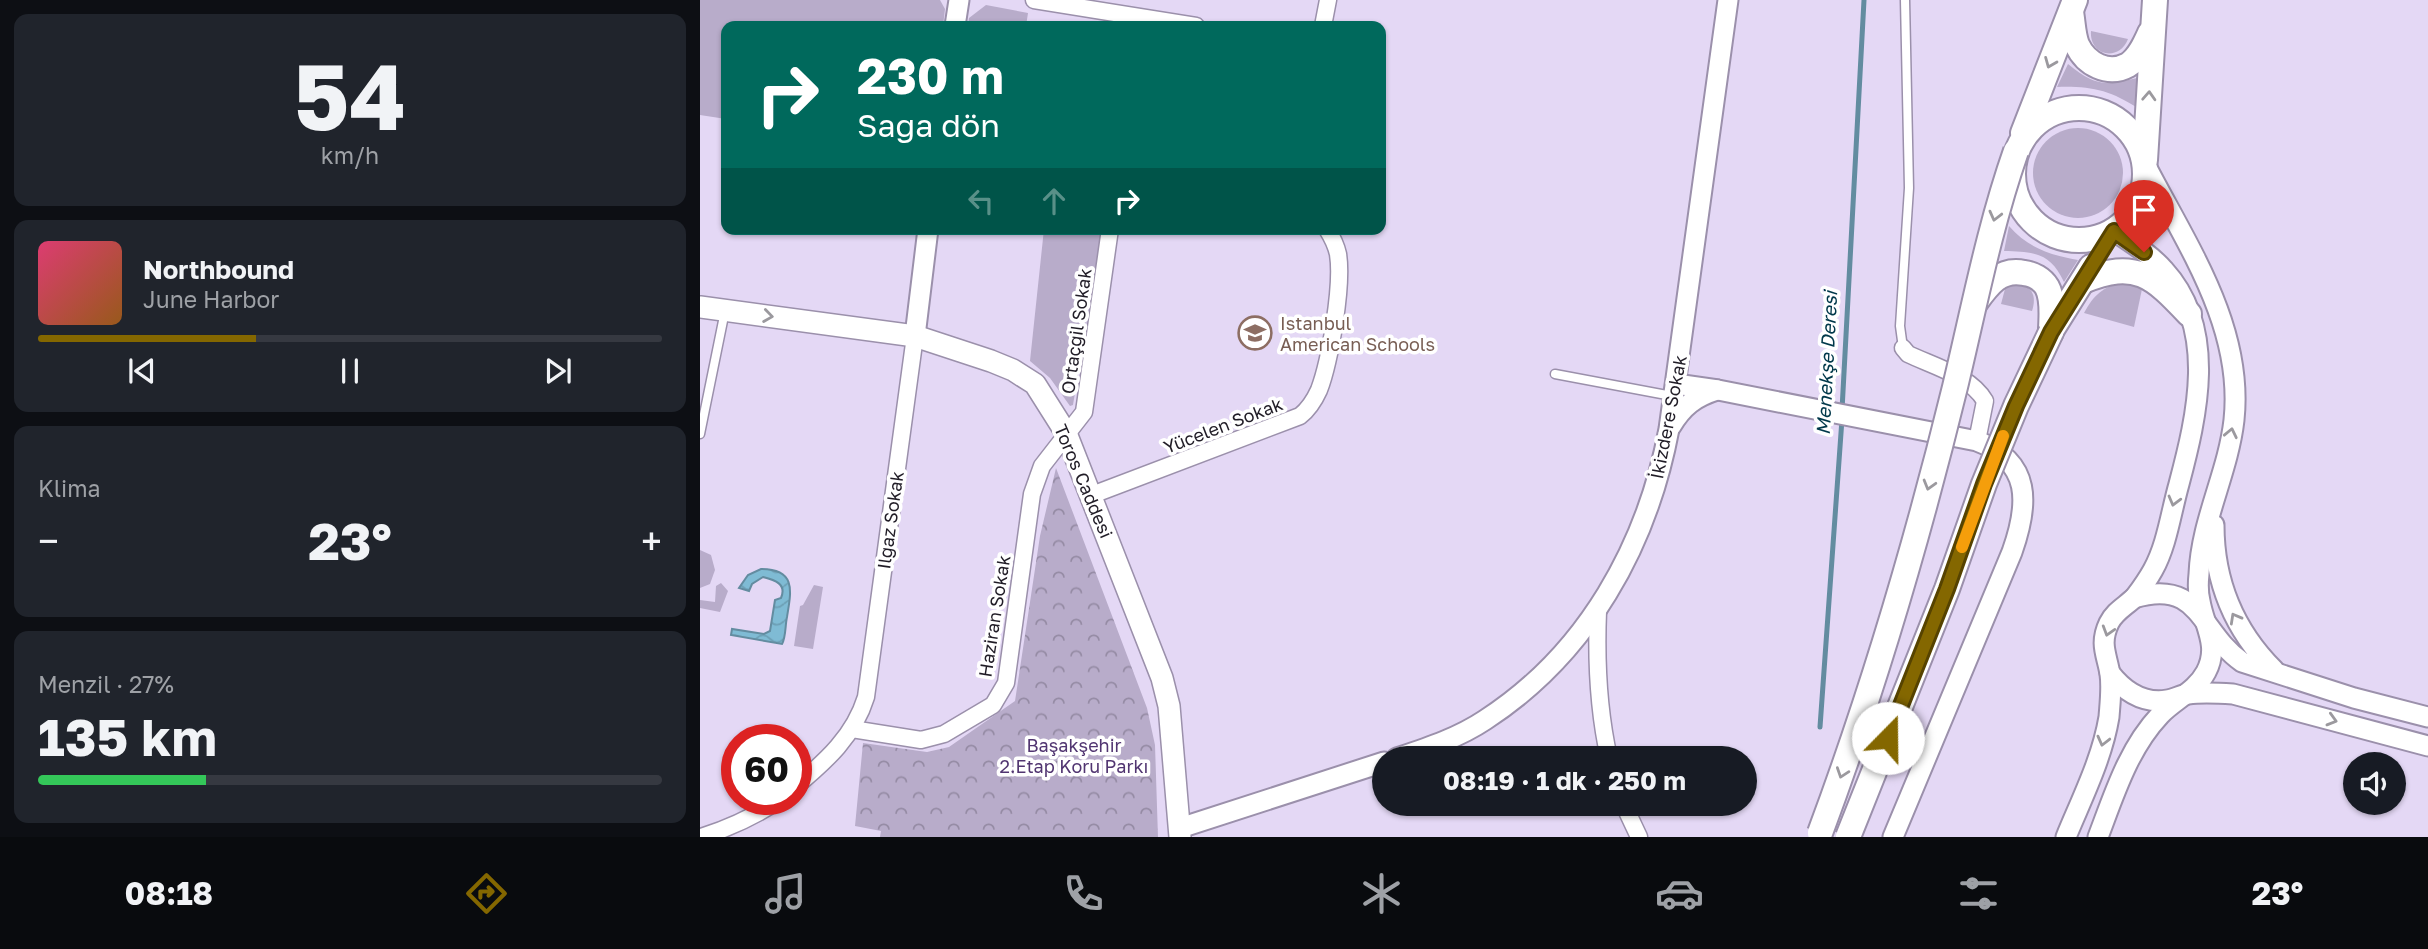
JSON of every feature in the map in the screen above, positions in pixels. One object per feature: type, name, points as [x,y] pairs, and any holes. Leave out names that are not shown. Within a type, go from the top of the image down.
[{"type":"main road","points":[[1848,837],[1947,589],[1988,473],[2016,406],[2051,332],[2114,231],[2129,218],[2140,202],[2145,183],[2155,0]]},
{"type":"main road","points":[[2073,5],[2078,46],[2090,63],[2109,70],[2128,65],[2142,51],[2153,27]]},
{"type":"main road","points":[[1819,835],[1869,691],[1898,593],[1948,413],[2000,198],[2073,5]]},
{"type":"main road","points":[[2114,231],[2095,239],[2075,241],[2054,237],[2036,226],[2022,211],[2014,192],[2011,172],[2016,151],[2026,132],[2043,118],[2063,109],[2085,108],[2106,113],[2124,125],[2138,143],[2145,164]]},
{"type":"main road","points":[[1975,303],[1988,285],[2000,276],[2014,271],[2034,274],[2047,288],[2052,305],[2051,332]]},
{"type":"main road","points":[[2083,281],[2115,271],[2145,275],[2162,286],[2189,313]]},
{"type":"main road","name":"Toros Caddesi","points":[[700,307],[915,336],[991,361],[1035,384],[1066,433],[1162,678],[1169,706],[1183,832]]},
{"type":"street","points":[[956,21],[959,0]]},
{"type":"street","points":[[1034,0],[1165,21]]},
{"type":"street","points":[[1324,21],[1328,0]]},
{"type":"street","points":[[1714,0],[1725,22]]},
{"type":"street","name":"İkizdere Sokak","points":[[1429,746],[1459,735],[1485,720],[1543,674],[1598,611],[1640,530],[1654,490],[1676,390],[1728,0]]},
{"type":"street","points":[[2145,164],[2217,304],[2230,352],[2235,394],[2234,421],[2215,499],[2214,550],[2224,593],[2250,643],[2276,672]]},
{"type":"street","points":[[2114,231],[2144,252],[2165,271],[2179,289],[2189,313],[2199,370],[2195,419],[2156,564],[2134,598]]},
{"type":"street","name":"Ilgaz Sokak","points":[[812,772],[837,749],[852,729],[866,697],[927,235]]},
{"type":"street","name":"Ortaçgil Sokak","points":[[1066,433],[1084,412],[1109,235]]},
{"type":"street","name":"Yücelen Sokak","points":[[1092,495],[1300,416],[1310,408],[1325,369],[1337,288],[1338,255],[1331,235]]},
{"type":"street","points":[[1682,344],[1694,371],[1705,382],[1726,391]]},
{"type":"street","points":[[1903,348],[1909,354],[1969,383],[1979,391],[1985,401],[1976,441]]},
{"type":"street","points":[[1676,390],[1726,391],[1976,441],[2009,459],[2020,478],[2024,503],[2021,527],[1893,837]]},
{"type":"street","points":[[1669,429],[1681,411],[1692,401],[1726,391]]},
{"type":"street","name":"Haziran Sokak","points":[[852,729],[921,740],[944,734],[993,705],[1006,683],[1032,494],[1042,466],[1066,433]]},
{"type":"street","points":[[2098,837],[2130,758],[2141,738],[2161,714],[2197,685],[2209,665],[2212,642],[2200,602],[2199,577],[2201,545],[2207,515],[2215,499]]},
{"type":"street","points":[[2428,717],[2354,698],[2242,662],[2226,651],[2200,612],[2186,600],[2169,594],[2151,593],[2134,598],[2120,608],[2109,622],[2104,657],[2110,673],[2121,687],[2143,699],[2169,701],[2185,694],[2233,694],[2428,746]]},
{"type":"street","points":[[1598,611],[1596,648],[1607,746]]},
{"type":"street","points":[[2066,837],[2099,758],[2111,697],[2110,673]]},
{"type":"street","points":[[1183,832],[1372,766]]},
{"type":"street","points":[[701,837],[731,827],[752,815]]},
{"type":"street","points":[[1629,816],[1639,837]]},
{"type":"lane","points":[[1903,348],[1900,326],[1909,188],[1905,0]]},
{"type":"lane","points":[[700,434],[725,310]]},
{"type":"lane","points":[[1555,374],[1676,390]]},
{"type":"green space","points":[[700,0],[940,0],[945,9],[944,21],[721,21],[721,118],[700,115]]},
{"type":"green space","points":[[986,5],[1028,13],[1027,21],[969,21]]},
{"type":"green space","points":[[2091,31],[2128,39],[2118,51],[2105,53],[2095,46]]},
{"type":"green space","points":[[2068,64],[2086,77],[2100,82],[2137,78],[2139,109],[2100,90],[2057,87]]},
{"type":"green space","points":[[2078,128],[2095,132],[2110,141],[2119,156],[2123,173],[2119,190],[2110,205],[2095,214],[2078,218],[2061,214],[2046,205],[2037,190],[2033,173],[2037,156],[2046,141],[2061,132]]},
{"type":"green space","points":[[2009,226],[2024,240],[2040,249],[2078,260],[2064,282],[2047,259],[2032,253],[2004,251]]},
{"type":"green space","points":[[1043,235],[1101,235],[1073,405],[1070,406],[1050,378],[1030,361]]},
{"type":"green space","points":[[2016,283],[2026,286],[2032,292],[2032,311],[2001,304],[2005,289]]},
{"type":"green space","points":[[2123,283],[2142,289],[2134,327],[2084,313],[2099,293]]},
{"type":"green space","name":"Başakşehir 2.Etap Koru Parkı","points":[[1056,468],[1147,708],[1155,745],[1158,837],[880,837],[881,831],[855,826],[863,743],[927,752],[949,747],[1015,701],[1040,536]]},
{"type":"green space","points":[[700,550],[711,555],[715,570],[710,584],[700,588]]},
{"type":"green space","points":[[721,583],[728,591],[720,612],[700,608],[700,600],[715,602],[716,586]]},
{"type":"green space","points":[[814,585],[823,587],[813,649],[794,646],[800,606]]},
{"type":"water","points":[[761,569],[781,573],[789,584],[790,599],[782,644],[731,635],[732,629],[764,634],[770,631],[775,600],[781,598],[781,586],[776,581],[763,577],[752,584],[749,591],[739,588],[748,575]]},
{"type":"waterway","name":"Menekşe Deresi","points":[[1842,410],[1864,0]]},
{"type":"waterway","name":"Menekşe Deresi","points":[[1820,727],[1842,419]]},
{"type":"slow traffic","points":[[1962,547],[2003,436]]},
{"type":"place","name":"Istanbul American Schools","points":[[1255,333]]},
{"type":"route","points":[[1888,738],[1947,589],[1984,484],[2016,406],[2051,332],[2114,231],[2144,252]]}]
